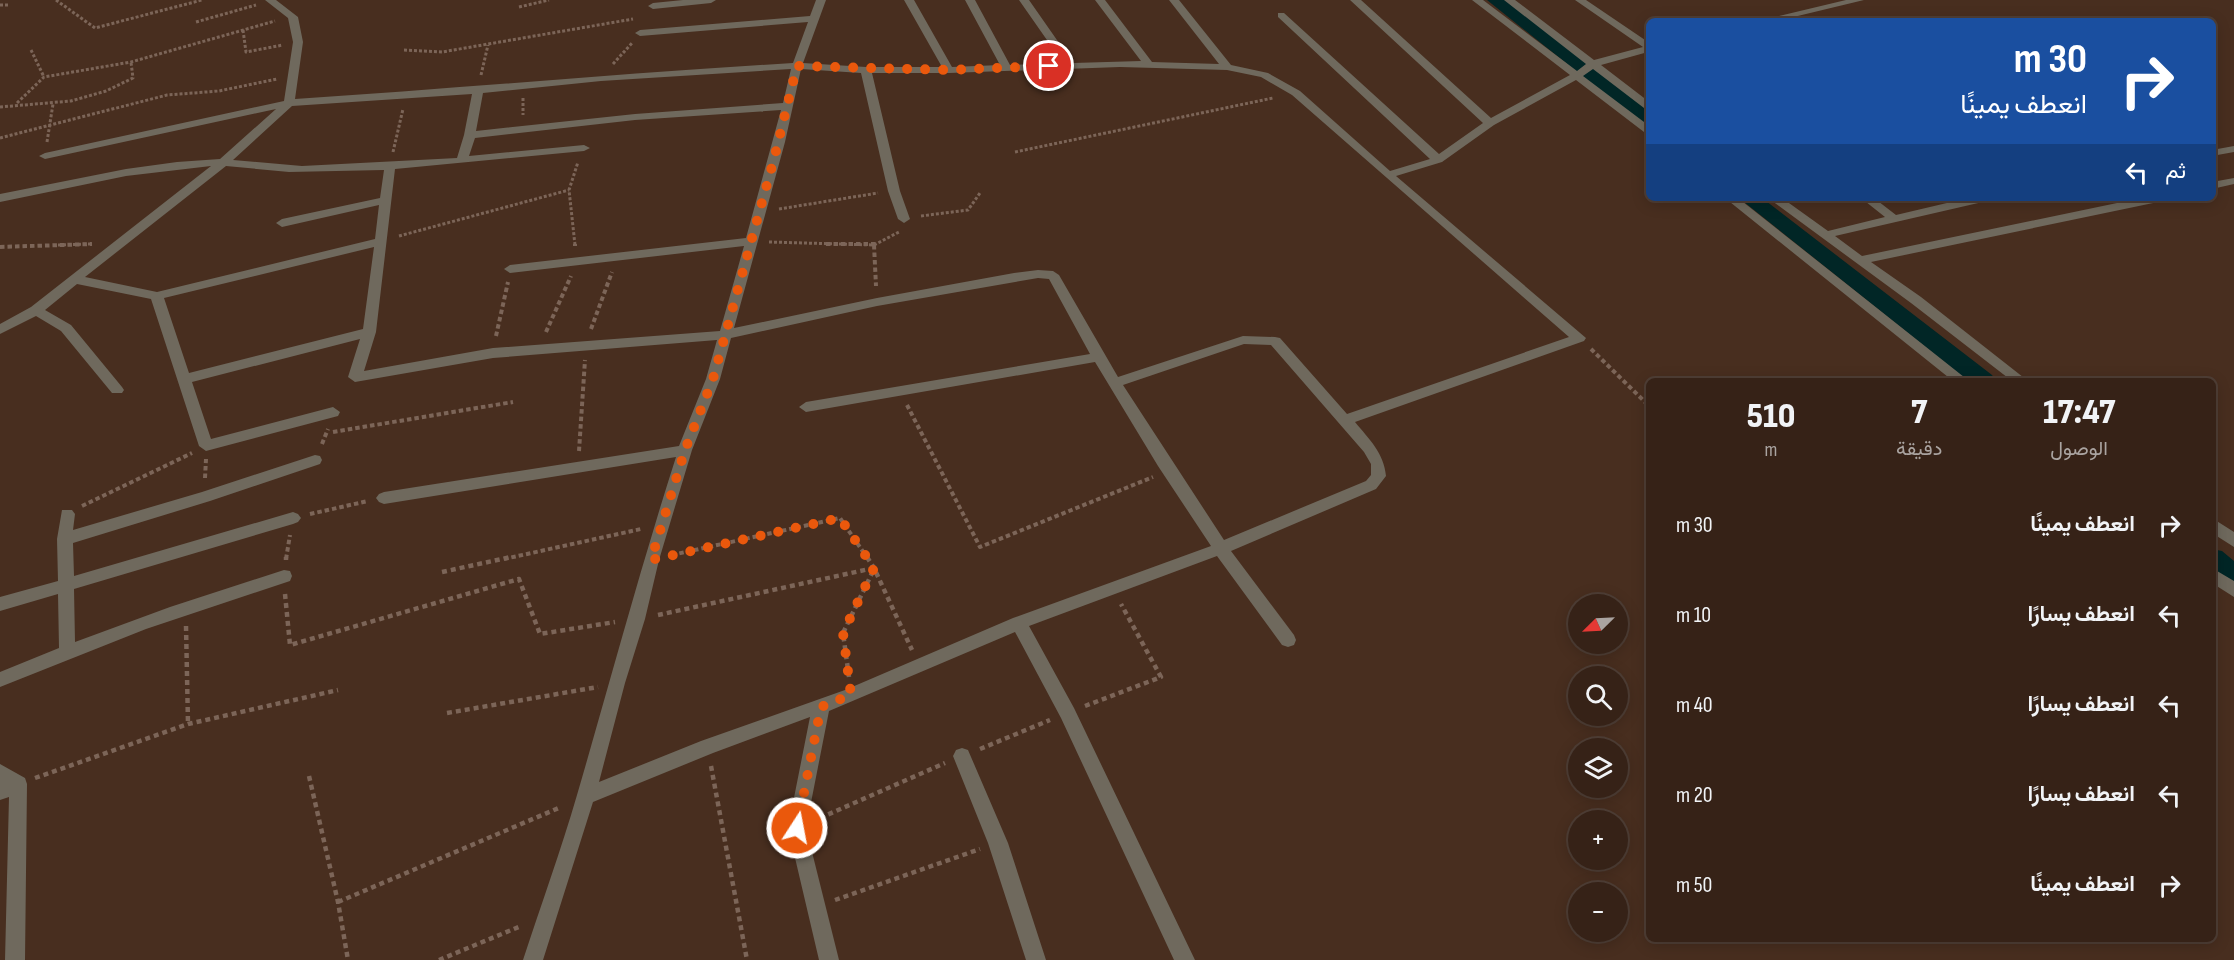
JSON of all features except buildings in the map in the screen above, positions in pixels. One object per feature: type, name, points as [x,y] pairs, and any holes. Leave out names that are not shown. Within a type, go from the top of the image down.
[{"type":"street","points":[[653,6],[711,0]]},
{"type":"street","points":[[533,960],[586,796],[662,524],[685,450],[713,379],[797,66],[821,0]]},
{"type":"street","points":[[909,0],[949,70]]},
{"type":"street","points":[[970,0],[1007,68]]},
{"type":"street","points":[[1024,0],[1070,65]]},
{"type":"street","points":[[1100,0],[1148,64]]},
{"type":"street","points":[[1174,0],[1227,67]]},
{"type":"street","points":[[1355,0],[1490,123]]},
{"type":"street","points":[[1477,0],[1646,128]]},
{"type":"street","points":[[1509,0],[1646,104]]},
{"type":"street","points":[[1580,0],[1646,47]]},
{"type":"street","points":[[1777,18],[1859,0]]},
{"type":"street","points":[[0,330],[36,310],[225,161],[289,103],[298,42],[293,16],[271,1]]},
{"type":"street","points":[[1281,15],[1438,160]]},
{"type":"street","points":[[640,33],[813,19]]},
{"type":"street","points":[[1388,175],[1438,160],[1490,123],[1578,75],[1592,64],[1646,49]]},
{"type":"street","points":[[45,156],[289,103],[478,90],[601,78],[797,66],[866,70],[1148,64],[1227,67],[1264,75],[1296,93],[1579,338]]},
{"type":"street","points":[[866,70],[894,191],[904,219]]},
{"type":"street","points":[[462,161],[470,135],[478,90]]},
{"type":"street","points":[[470,135],[635,117],[787,106]]},
{"type":"street","points":[[0,198],[173,165],[225,161],[242,166],[301,170],[462,161],[584,148]]},
{"type":"street","points":[[2216,152],[2234,148]]},
{"type":"street","points":[[390,166],[369,332],[356,377],[493,353],[724,335],[877,302],[1014,277],[1053,275],[1098,357],[1171,471],[1222,548],[1288,640]]},
{"type":"street","points":[[2216,185],[2233,181]]},
{"type":"street","points":[[282,223],[387,200]]},
{"type":"street","points":[[1735,201],[1958,378]]},
{"type":"street","points":[[1778,201],[2017,378]]},
{"type":"street","points":[[1871,201],[1893,218]]},
{"type":"street","points":[[1825,235],[1970,201]]},
{"type":"street","points":[[1860,260],[2144,201]]},
{"type":"street","points":[[75,279],[157,296],[382,241]]},
{"type":"street","points":[[510,270],[751,241]]},
{"type":"street","points":[[157,296],[206,447],[333,412]]},
{"type":"street","points":[[36,310],[66,328],[117,390]]},
{"type":"street","points":[[183,379],[369,332]]},
{"type":"street","points":[[1345,420],[1579,338]]},
{"type":"street","points":[[586,796],[707,747],[821,707],[1112,587],[1222,548],[1371,485],[1379,477],[1378,464],[1370,450],[1275,341],[1243,340],[1115,383]]},
{"type":"street","points":[[806,406],[1098,357]]},
{"type":"street","points":[[384,498],[685,450]]},
{"type":"street","points":[[65,539],[205,497],[315,460]]},
{"type":"street","points":[[66,514],[67,651]]},
{"type":"street","points":[[0,604],[293,518]]},
{"type":"street","points":[[2216,527],[2234,541]]},
{"type":"street","points":[[0,680],[67,651],[186,606],[284,576]]},
{"type":"street","points":[[2216,577],[2234,590]]},
{"type":"street","points":[[1020,623],[1068,713],[1185,960]]},
{"type":"street","points":[[821,707],[797,828],[829,960]]},
{"type":"street","points":[[962,756],[998,843],[1036,960]]},
{"type":"street","points":[[0,772],[9,788],[15,960]]},
{"type":"path","points":[[56,0],[95,28],[202,0]]},
{"type":"path","points":[[519,7],[549,0]]},
{"type":"path","points":[[196,22],[271,1]]},
{"type":"path","points":[[0,5],[9,5]]},
{"type":"path","points":[[17,103],[44,77],[131,62],[293,16]]},
{"type":"path","points":[[404,50],[425,53],[488,45],[634,19]]},
{"type":"path","points":[[243,30],[246,52],[298,42]]},
{"type":"path","points":[[601,78],[640,33]]},
{"type":"path","points":[[478,90],[488,45]]},
{"type":"path","points":[[31,50],[44,77]]},
{"type":"path","points":[[0,107],[17,103],[53,104],[122,86],[133,78],[131,62]]},
{"type":"path","points":[[0,138],[167,95],[219,91],[294,75]]},
{"type":"path","points":[[523,86],[524,129]]},
{"type":"path","points":[[1015,152],[1296,93]]},
{"type":"path","points":[[390,166],[406,94]]},
{"type":"path","points":[[49,124],[53,104]]},
{"type":"path","points":[[538,349],[577,261],[569,190],[584,148]]},
{"type":"path","points":[[382,241],[569,190]]},
{"type":"path","points":[[759,212],[894,191]]},
{"type":"path","points":[[751,241],[874,245],[900,231],[904,219],[968,210],[980,194]]},
{"type":"path","points":[[0,247],[119,243]]},
{"type":"path","points":[[874,245],[877,302]]},
{"type":"path","points":[[578,466],[586,344],[618,257]]},
{"type":"path","points":[[493,353],[510,270]]},
{"type":"path","points":[[1579,338],[1646,403]]},
{"type":"path","points":[[899,390],[980,547],[1171,471]]},
{"type":"path","points":[[326,433],[513,402]]},
{"type":"path","points":[[66,514],[206,447],[205,497]]},
{"type":"path","points":[[384,498],[293,518],[284,576],[290,645],[519,579],[540,634],[637,619],[874,568]]},
{"type":"path","points":[[651,560],[840,518],[874,568],[920,667]]},
{"type":"path","points":[[442,572],[662,524]]},
{"type":"path","points":[[851,695],[843,633],[874,568]]},
{"type":"path","points":[[797,828],[962,756],[1161,677],[1112,587]]},
{"type":"path","points":[[186,606],[188,724]]},
{"type":"path","points":[[447,713],[616,683]]},
{"type":"path","points":[[9,788],[188,724],[338,690]]},
{"type":"path","points":[[707,747],[747,960]]},
{"type":"path","points":[[309,776],[338,902],[348,960]]},
{"type":"path","points":[[338,902],[586,796]]},
{"type":"path","points":[[816,907],[998,843]]},
{"type":"path","points":[[439,960],[547,916]]},
{"type":"waterway","points":[[1495,0],[1646,117]]},
{"type":"waterway","points":[[1753,201],[1980,378]]},
{"type":"waterway","points":[[2216,562],[2234,576]]},
{"type":"route","points":[[797,828],[821,707],[851,695],[843,633],[874,568],[840,518],[651,560],[685,450],[713,379],[779,142],[797,66],[866,70],[949,70],[1049,66]]}]
